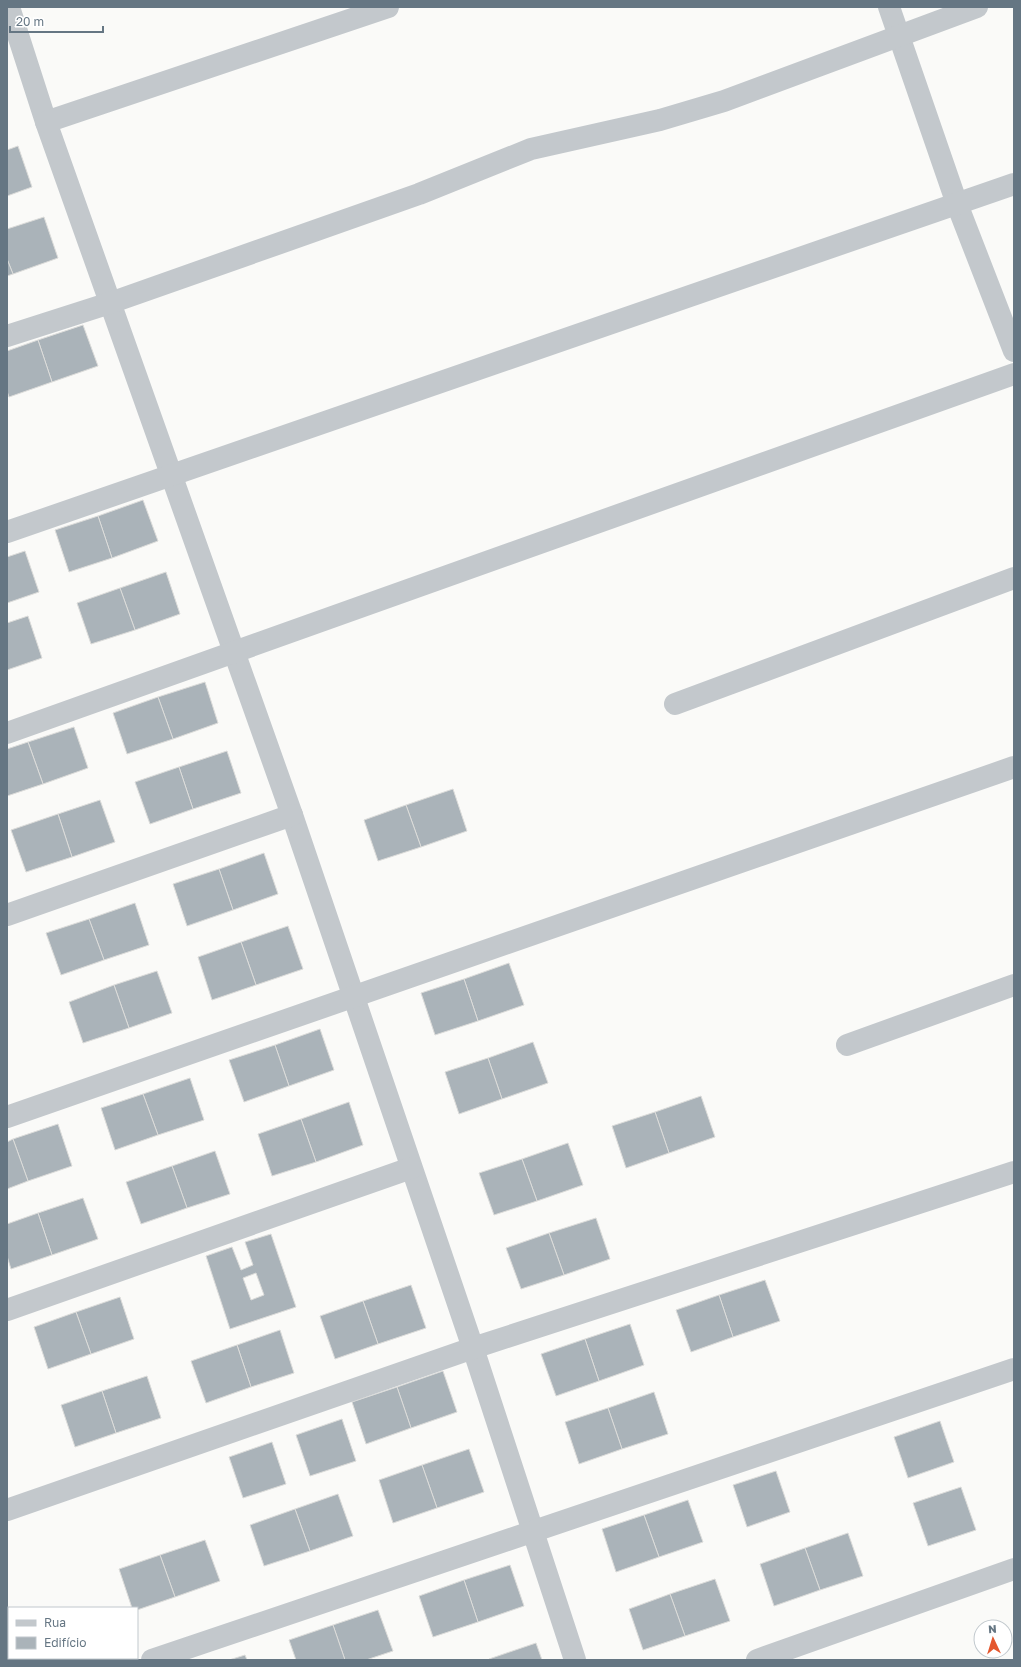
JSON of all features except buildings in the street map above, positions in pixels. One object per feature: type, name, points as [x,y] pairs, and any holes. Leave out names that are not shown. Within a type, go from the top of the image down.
[{"type":"street","points":[[9,7],[46,122],[292,815],[473,1348],[575,1660]]},
{"type":"street","points":[[46,122],[388,7]]},
{"type":"street","points":[[889,7],[957,204],[1014,350]]},
{"type":"street","points":[[7,336],[110,303],[419,194],[531,149],[660,120],[724,101],[977,7]]},
{"type":"street","points":[[7,532],[1014,184]]},
{"type":"street","points":[[7,732],[1014,374]]},
{"type":"street","points":[[675,704],[1014,578]]},
{"type":"street","points":[[7,1117],[354,998],[1014,767]]},
{"type":"street","points":[[7,915],[292,815]]},
{"type":"street","points":[[847,1045],[1014,985]]},
{"type":"street","points":[[7,1310],[411,1168]]},
{"type":"street","points":[[7,1510],[473,1348],[1014,1172]]},
{"type":"street","points":[[152,1660],[1014,1369]]},
{"type":"street","points":[[757,1660],[1014,1569]]}]
